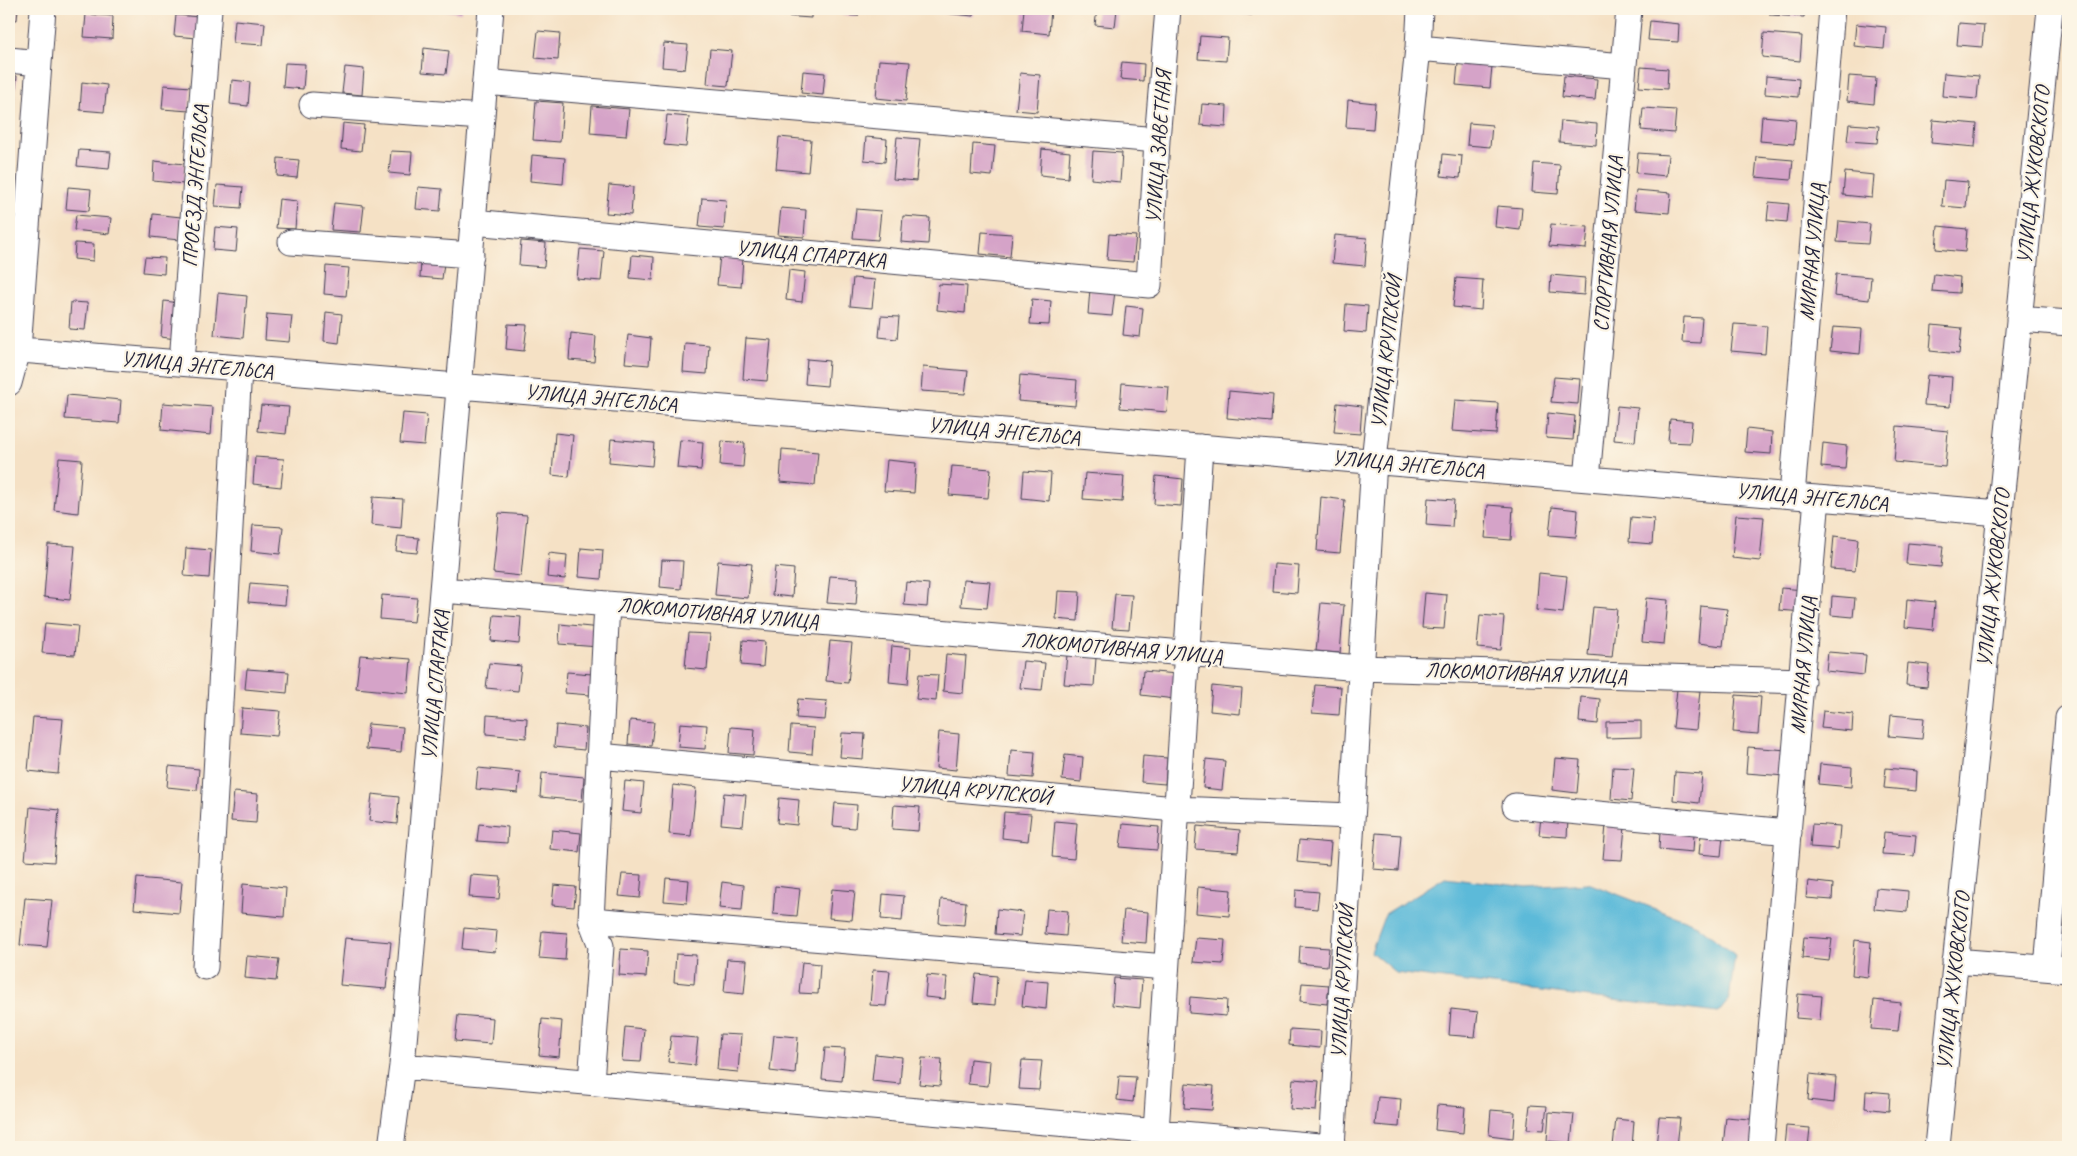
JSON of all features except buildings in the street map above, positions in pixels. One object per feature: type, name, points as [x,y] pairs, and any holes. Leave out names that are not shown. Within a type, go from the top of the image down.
[{"type":"street","points":[[9,384],[14,349],[19,198],[40,63],[44,9]]},
{"type":"street","name":"ПРОЕЗД ЭНГЕЛЬСА","points":[[182,362],[209,9]]},
{"type":"street","name":"УЛИЦА СПАРТАКА","points":[[391,1147],[402,1066],[491,9]]},
{"type":"street","name":"УЛИЦА ЗАВЕТНАЯ","points":[[1149,285],[1168,9]]},
{"type":"street","name":"УЛИЦА КРУПСКОЙ","points":[[1331,1147],[1374,461],[1418,48],[1420,9]]},
{"type":"street","name":"СПОРТИВНАЯ УЛИЦА","points":[[1587,479],[1629,9]]},
{"type":"street","name":"МИРНАЯ УЛИЦА","points":[[1792,496],[1832,9]]},
{"type":"street","name":"УЛИЦА ЖУКОВСКОГО","points":[[1937,1147],[2050,9]]},
{"type":"street","points":[[1418,48],[1624,66]]},
{"type":"street","points":[[9,60],[40,63]]},
{"type":"street","points":[[485,82],[1158,140]]},
{"type":"street","points":[[312,105],[482,117]]},
{"type":"street","name":"УЛИЦА СПАРТАКА","points":[[473,222],[1149,285]]},
{"type":"street","points":[[291,242],[471,255]]},
{"type":"street","points":[[2019,319],[2068,323]]},
{"type":"street","name":"УЛИЦА ЭНГЕЛЬСА","points":[[14,349],[2000,513]]},
{"type":"street","points":[[205,967],[239,368]]},
{"type":"street","points":[[1156,1132],[1175,809],[1200,447]]},
{"type":"street","name":"МИРНАЯ УЛИЦА","points":[[1761,1147],[1817,498]]},
{"type":"street","name":"ЛОКОМОТИВНАЯ УЛИЦА","points":[[443,590],[1360,668],[1802,681]]},
{"type":"street","points":[[591,1082],[601,946],[591,920],[607,604]]},
{"type":"street","points":[[1955,961],[2058,969],[2068,718]]},
{"type":"street","name":"УЛИЦА КРУПСКОЙ","points":[[599,756],[1175,809],[1352,816]]},
{"type":"street","points":[[1515,806],[1788,832]]},
{"type":"street","points":[[591,920],[1166,967]]},
{"type":"street","points":[[402,1066],[1331,1147]]},
{"type":"water","points":[[1445,877],[1527,887],[1588,883],[1697,925],[1735,955],[1729,1000],[1718,1013],[1396,973],[1371,952],[1385,914]]}]
